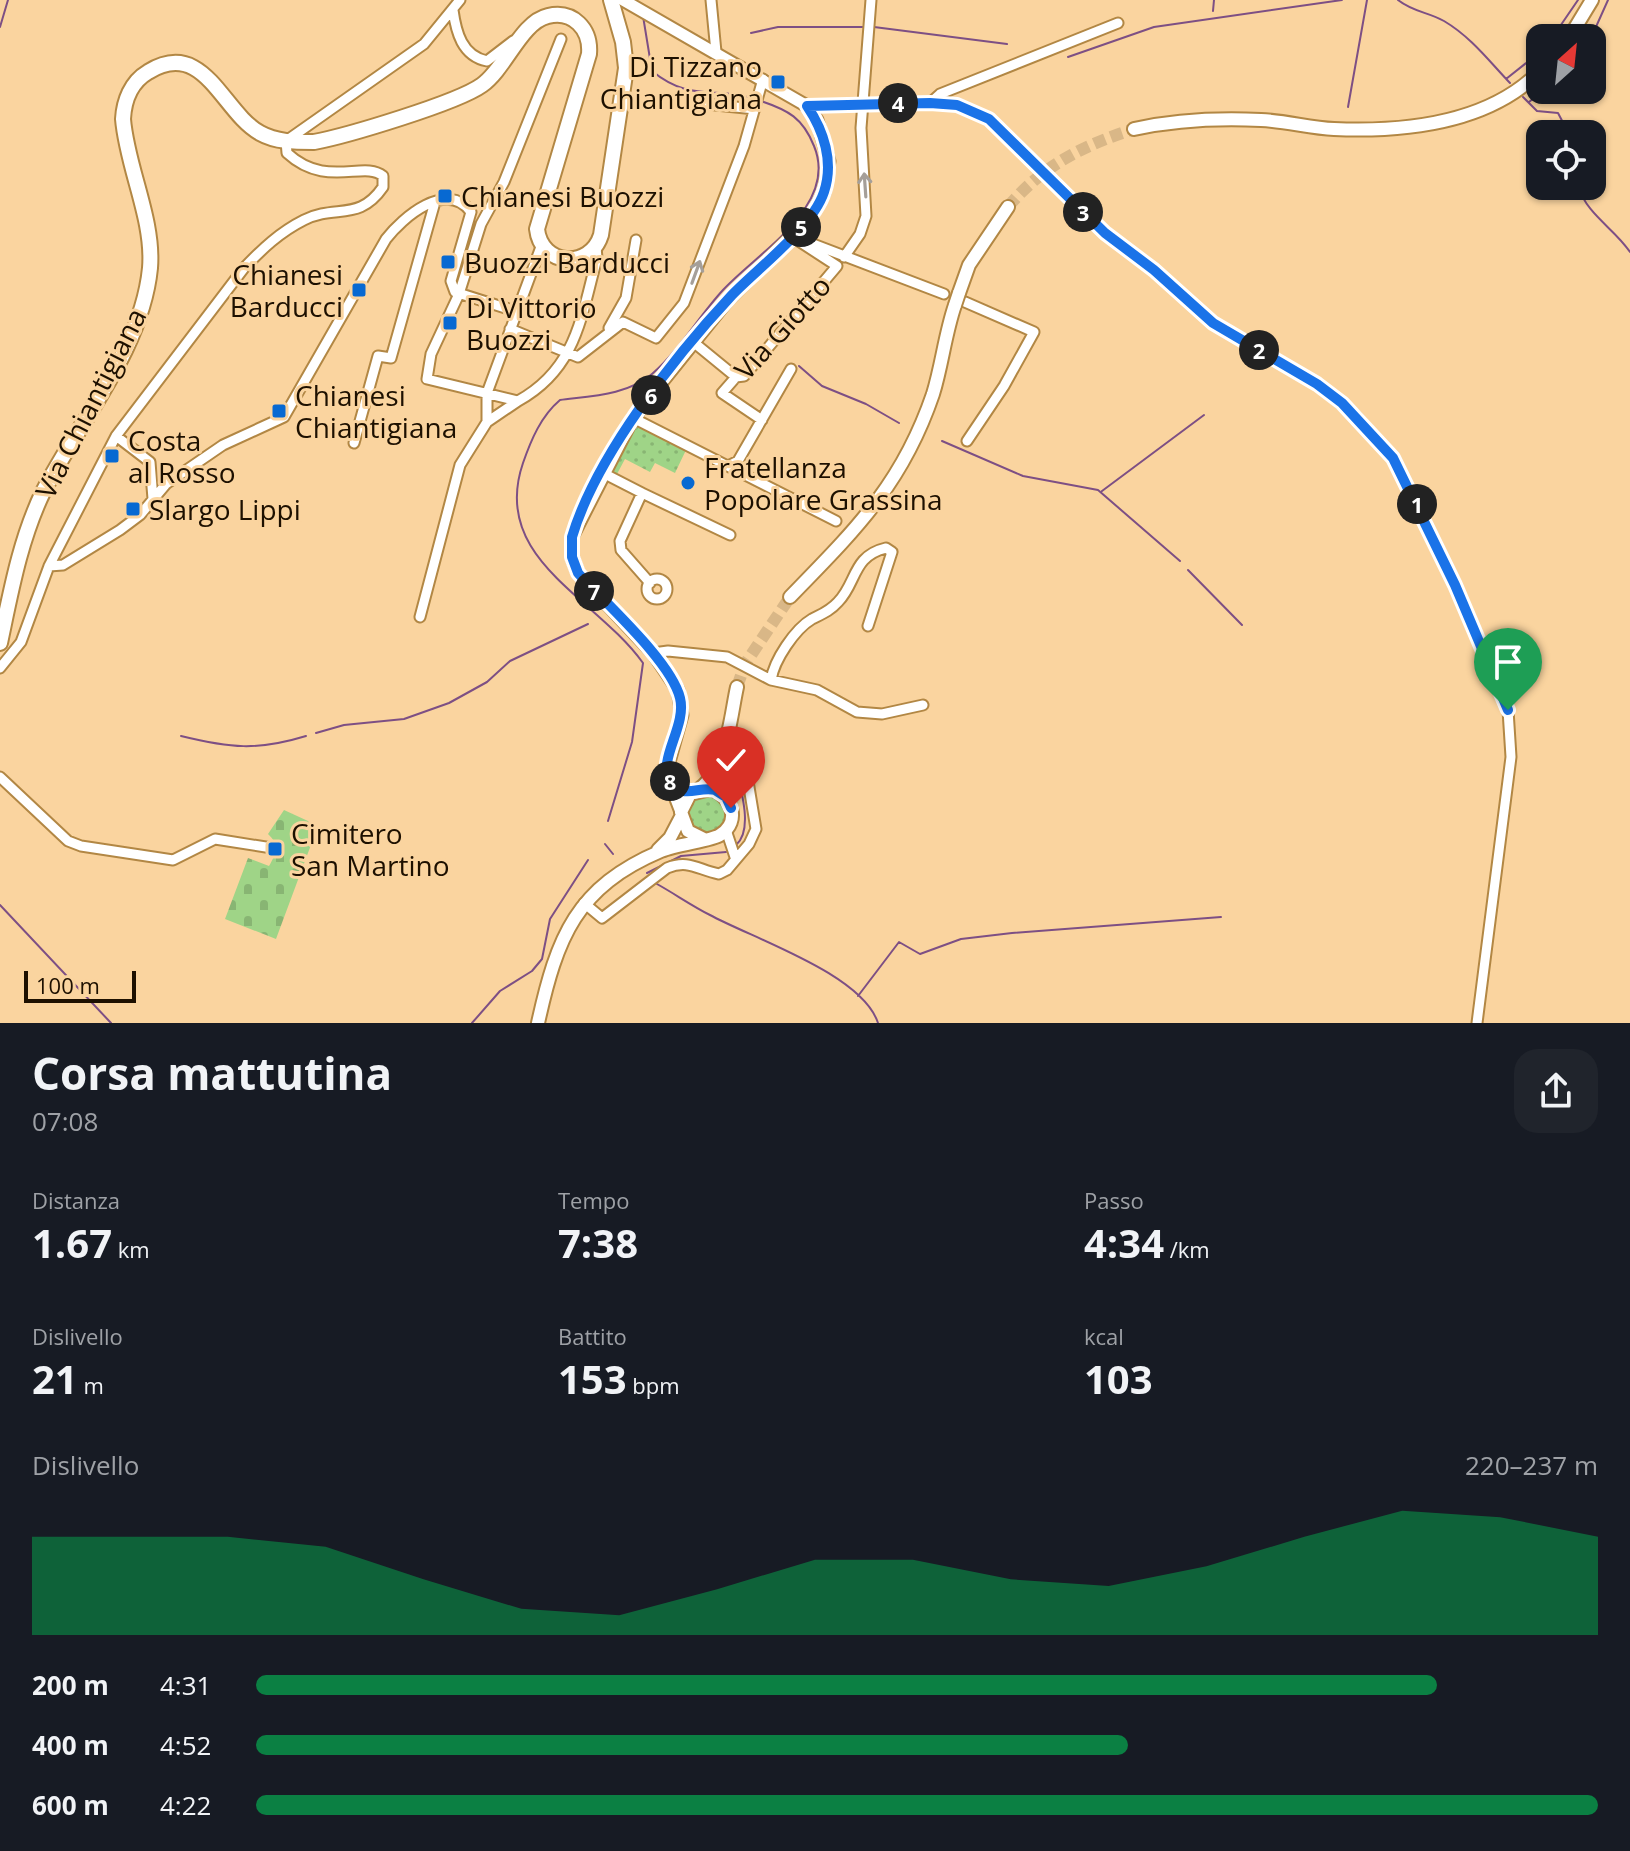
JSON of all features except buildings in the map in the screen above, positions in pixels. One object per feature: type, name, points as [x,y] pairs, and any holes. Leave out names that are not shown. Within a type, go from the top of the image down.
[{"type":"main road","points":[[542,244],[555,257],[570,260],[587,256],[596,247],[604,217],[625,77],[623,42],[611,0]]},
{"type":"main road","points":[[1577,24],[1592,0]]},
{"type":"main road","name":"Via Chiantigiana","points":[[0,643],[17,561],[35,509],[131,331],[147,286],[148,237],[124,130],[124,110],[132,88],[144,74],[171,64],[194,67],[209,78],[252,128],[286,141],[314,142],[473,90],[503,66],[523,35],[541,18],[563,15],[582,25],[590,46],[539,218],[537,233],[542,244]]},
{"type":"main road","points":[[1134,129],[1173,123],[1263,120],[1332,129],[1383,129],[1441,122],[1504,98],[1526,82]]},
{"type":"main road","points":[[790,597],[858,526],[895,480],[934,391],[969,265],[1008,207]]},
{"type":"main road","points":[[538,1023],[550,970],[584,903],[609,878],[648,856],[726,830],[732,812],[722,781],[724,747],[737,687]]},
{"type":"main road","points":[[648,856],[670,838],[687,798],[714,772],[724,747]]},
{"type":"main road","points":[[697,791],[715,790],[726,797]]},
{"type":"main road","points":[[681,814],[688,831],[709,838]]},
{"type":"street","points":[[0,668],[14,653],[28,627],[49,566],[116,436],[168,364],[268,243],[305,220],[367,205],[383,187],[380,173],[326,174],[308,168],[287,153],[286,141],[424,44],[460,0]]},
{"type":"street","points":[[711,0],[716,52]]},
{"type":"street","points":[[844,257],[860,234],[866,216],[861,128],[871,0]]},
{"type":"street","points":[[628,4],[807,106],[826,145],[828,174],[824,193],[811,217],[692,341],[633,418],[576,523],[572,557],[578,573],[653,653],[681,699],[680,727],[666,767],[681,814]]},
{"type":"street","points":[[453,10],[462,44],[484,62],[523,35]]},
{"type":"street","points":[[930,103],[940,94],[1118,23]]},
{"type":"street","points":[[518,401],[427,379],[431,354],[459,294],[481,224],[504,182],[561,39]]},
{"type":"street","points":[[510,329],[578,357],[623,322],[656,338],[684,303],[762,92],[763,79]]},
{"type":"street","points":[[696,103],[756,108]]},
{"type":"street","points":[[807,106],[930,103],[957,105],[989,119],[1105,233],[1154,270],[1213,323],[1331,395],[1356,416],[1393,458],[1455,585],[1510,718],[1511,757],[1477,1023]]},
{"type":"street","points":[[49,566],[63,565],[89,552],[140,515],[166,484],[223,445],[284,417],[386,239],[415,211],[443,199],[469,208],[470,216],[451,281],[452,287],[459,294],[515,311]]},
{"type":"street","points":[[354,443],[378,356],[391,358],[435,202]]},
{"type":"street","points":[[795,237],[944,294]]},
{"type":"street","name":"Via Giotto","points":[[762,420],[722,393],[736,377],[744,376],[837,266],[795,237]]},
{"type":"street","points":[[602,341],[626,298],[636,240]]},
{"type":"street","points":[[487,422],[487,393],[542,244]]},
{"type":"street","points":[[420,617],[460,465],[487,422],[550,381],[568,353],[597,258],[596,247]]},
{"type":"street","points":[[960,300],[1034,332],[967,441]]},
{"type":"street","points":[[692,341],[736,377]]},
{"type":"street","points":[[735,466],[791,369]]},
{"type":"street","points":[[633,418],[735,466],[836,521]]},
{"type":"street","points":[[116,436],[150,462],[153,499]]},
{"type":"street","points":[[603,473],[730,535]]},
{"type":"street","points":[[642,493],[620,541],[621,550],[650,583]]},
{"type":"street","points":[[771,680],[776,663],[810,620],[837,604],[859,566],[874,552],[886,548],[892,552],[891,563],[868,626]]},
{"type":"street","points":[[653,653],[668,651],[727,657],[771,680],[817,690],[857,712],[882,714],[923,705]]},
{"type":"street","points":[[584,903],[602,918],[667,868],[687,862],[719,874],[727,870],[749,844],[756,829],[743,751],[756,748]]},
{"type":"street","points":[[0,777],[68,841],[81,846],[173,860],[215,839],[272,848]]},
{"type":"street","points":[[669,779],[681,791],[697,791]]},
{"type":"street","points":[[726,830],[735,857]]},
{"type":"street","points":[[709,838],[729,846]]},
{"type":"green space","points":[[638,425],[686,450],[675,473],[655,463],[650,472],[625,459],[617,474],[611,470],[631,427],[636,429]]},
{"type":"green space","points":[[707,794],[720,800],[726,813],[720,826],[707,832],[694,826],[688,813],[694,800]]},
{"type":"green space","points":[[284,810],[308,821],[315,834],[276,939],[225,919],[248,858],[269,866],[275,846],[268,834]]},
{"type":"waterway","points":[[0,27],[8,0]]},
{"type":"waterway","points":[[1213,11],[1214,0]]},
{"type":"waterway","points":[[1068,57],[1154,27],[1342,0]]},
{"type":"waterway","points":[[1348,107],[1367,0]]},
{"type":"waterway","points":[[1398,0],[1454,27],[1510,83]]},
{"type":"waterway","points":[[1562,24],[1578,0]]},
{"type":"waterway","points":[[1597,24],[1608,0]]},
{"type":"waterway","points":[[643,16],[652,71],[679,87],[755,99]]},
{"type":"waterway","points":[[751,33],[778,27],[865,27]]},
{"type":"waterway","points":[[874,27],[1007,44]]},
{"type":"waterway","points":[[1506,79],[1526,63]]},
{"type":"waterway","points":[[1523,97],[1537,111],[1558,113],[1562,120]]},
{"type":"waterway","points":[[608,821],[632,742],[643,663],[623,639],[553,574],[534,551],[521,525],[517,496],[523,463],[533,437],[553,406],[560,400],[620,390],[652,374],[723,290],[774,244],[805,208],[815,188],[819,168],[814,146],[805,128],[794,116],[761,101]]},
{"type":"waterway","points":[[1585,200],[1630,252]]},
{"type":"waterway","points":[[799,366],[822,386],[866,404],[899,423]]},
{"type":"waterway","points":[[1102,491],[1204,415]]},
{"type":"waterway","points":[[942,441],[1023,476],[1098,490],[1180,561]]},
{"type":"waterway","points":[[1188,570],[1242,625]]},
{"type":"waterway","points":[[316,733],[344,725],[404,719],[449,703],[487,682],[510,661],[588,624]]},
{"type":"waterway","points":[[181,736],[244,746],[273,744],[306,736]]},
{"type":"waterway","points":[[732,747],[745,813],[742,837],[736,845]]},
{"type":"waterway","points":[[605,844],[613,854]]},
{"type":"waterway","points":[[647,873],[681,856],[726,852]]},
{"type":"waterway","points":[[472,1023],[500,991],[532,971],[542,959],[550,919],[588,860]]},
{"type":"waterway","points":[[657,884],[710,915],[829,974],[868,1005],[878,1023]]},
{"type":"waterway","points":[[0,905],[111,1023]]},
{"type":"waterway","points":[[858,996],[899,942],[920,954],[961,939],[1221,917]]},
{"type":"tunnel","points":[[1008,207],[1035,180],[1065,159],[1098,142],[1134,129]]},
{"type":"tunnel","points":[[737,687],[745,664],[790,597]]},
{"type":"place","name":"Di Tizzano Chiantigiana","points":[[778,82]]},
{"type":"place","name":"Chianesi Buozzi","points":[[445,196]]},
{"type":"place","name":"Buozzi Barducci","points":[[448,262]]},
{"type":"place","name":"Chianesi Barducci","points":[[359,290]]},
{"type":"place","name":"Di Vittorio Buozzi","points":[[450,323]]},
{"type":"place","name":"Chianesi Chiantigiana","points":[[279,411]]},
{"type":"place","name":"Costa al Rosso","points":[[112,456]]},
{"type":"place","name":"Fratellanza Popolare Grassina","points":[[688,483]]},
{"type":"place","name":"Slargo Lippi","points":[[133,509]]},
{"type":"place","name":"Cimitero San Martino","points":[[275,849]]},
{"type":"route","points":[[731,808],[726,797],[715,790],[705,788],[686,793],[676,789],[669,779],[666,773],[668,759],[682,715],[678,690],[653,653],[578,573],[572,557],[572,537],[576,523],[633,418],[727,301],[811,217],[824,193],[829,161],[817,120],[807,106],[930,103],[957,105],[989,119],[1105,233],[1154,270],[1213,323],[1317,384],[1342,403],[1393,458],[1455,585],[1508,710]]}]
